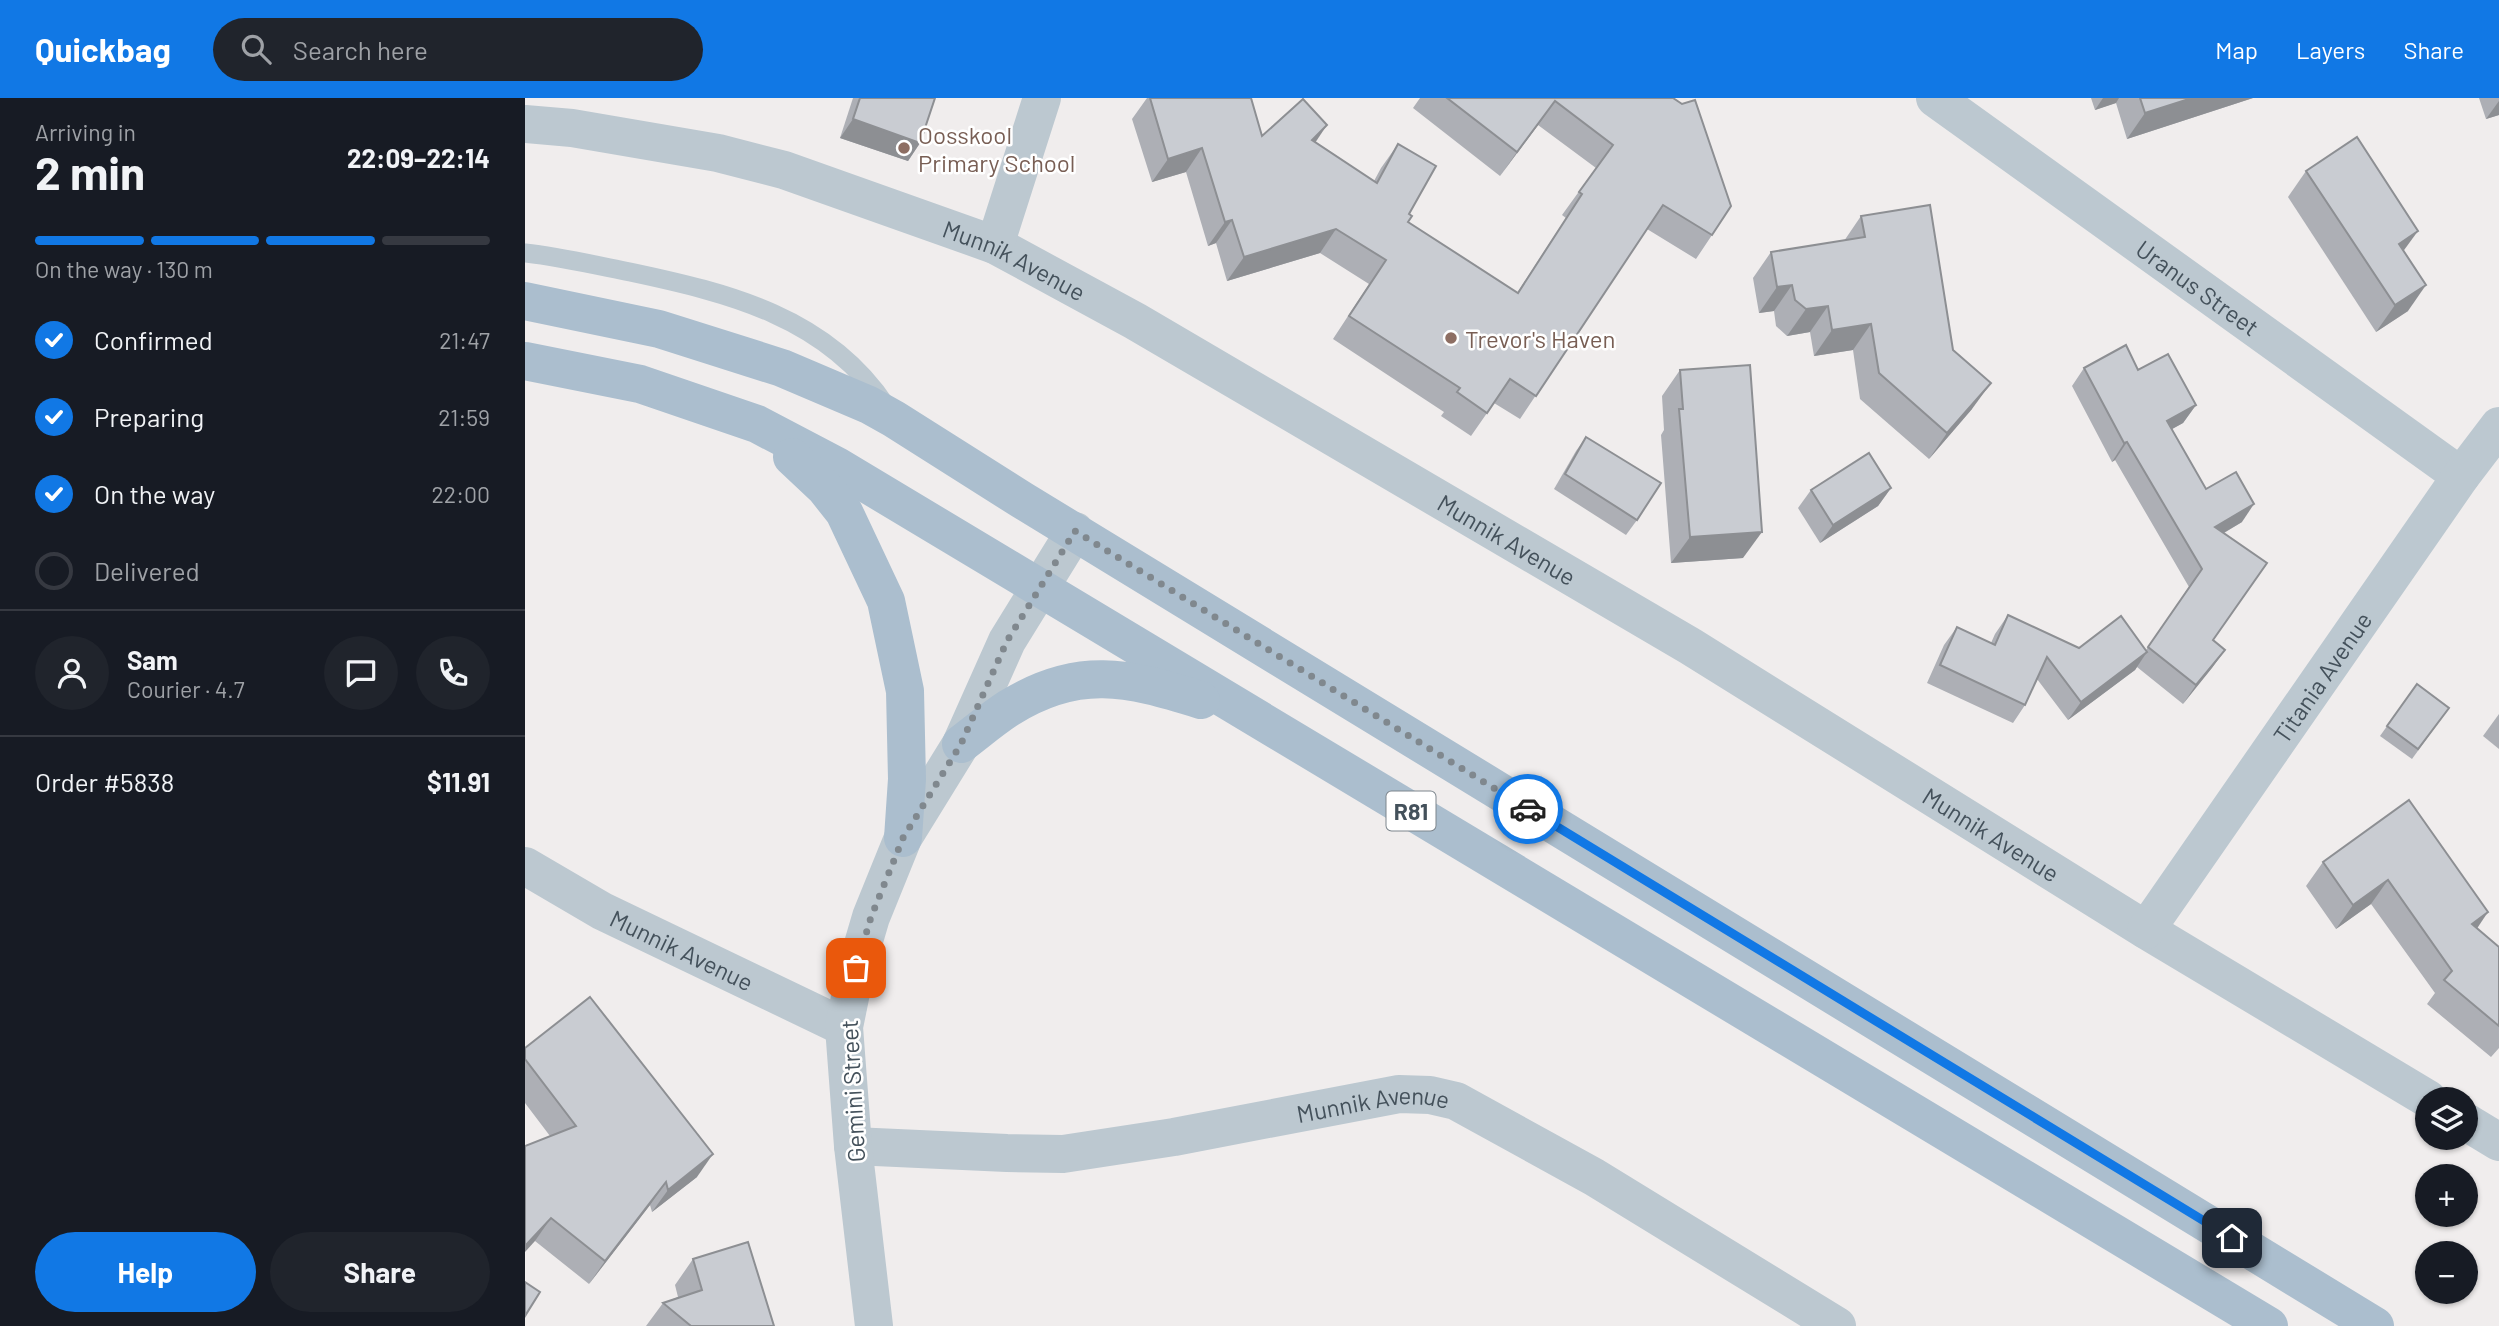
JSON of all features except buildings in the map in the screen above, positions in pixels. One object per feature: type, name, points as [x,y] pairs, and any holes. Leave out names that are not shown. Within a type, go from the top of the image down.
[{"type":"main road","name":"R81","points":[[525,301],[659,329],[782,368],[869,405],[2375,1326]]},
{"type":"main road","name":"R81","points":[[525,361],[640,384],[757,424],[837,466],[2269,1326]]},
{"type":"main road","points":[[757,424],[825,488],[844,512],[886,601],[905,691],[907,779],[903,838]]},
{"type":"main road","points":[[961,744],[1008,709],[1044,689],[1075,680],[1109,677],[1151,686],[1253,717]]},
{"type":"street","points":[[995,245],[1042,98]]},
{"type":"street","name":"Uranus Street","points":[[1935,98],[2461,476]]},
{"type":"street","name":"Munnik Avenue","points":[[525,124],[572,128],[718,153],[784,170],[995,245],[1135,321],[1690,646],[2146,930],[2415,1091]]},
{"type":"street","name":"Titania Avenue","points":[[2146,930],[2461,476],[2499,426]]},
{"type":"street","name":"Gemini Street","points":[[874,1326],[853,1146],[844,1027],[856,968],[871,917],[903,838],[961,744],[1007,641],[1075,531]]},
{"type":"street","name":"Munnik Avenue","points":[[525,866],[603,911],[844,1027]]},
{"type":"street","name":"Munnik Avenue","points":[[853,1146],[1063,1154],[1174,1137],[1399,1094],[1430,1095],[1456,1101],[1594,1177],[1837,1326]]},
{"type":"street","points":[[2478,1129],[2499,1142]]},
{"type":"lane","points":[[525,253],[725,294],[787,319],[824,342],[871,384],[894,419]]},
{"type":"way so far","points":[[856,968],[871,917],[903,838],[961,744],[1007,641],[1075,531],[1528,809]]},
{"type":"place","name":"Oosskool Primary School","points":[[904,148]]},
{"type":"place","name":"Trevor's Haven","points":[[1451,338]]},
{"type":"route","points":[[1528,809],[2232,1238]]}]
